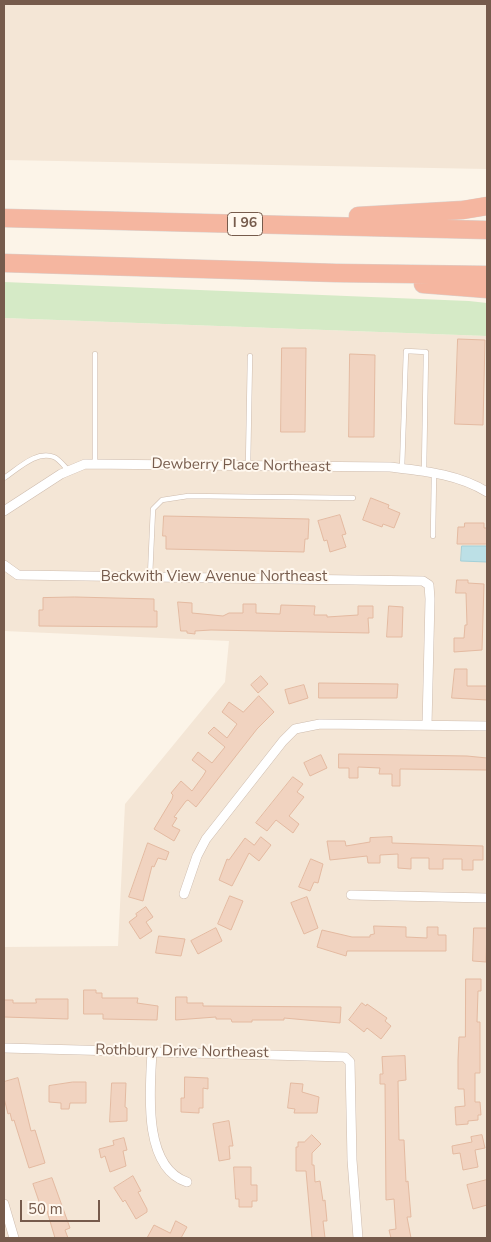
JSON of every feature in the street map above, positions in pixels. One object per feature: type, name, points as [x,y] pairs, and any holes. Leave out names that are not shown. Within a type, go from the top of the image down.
[{"type":"highway","points":[[244,224],[463,210],[487,206]]},
{"type":"highway","name":"I 96","points":[[4,218],[487,230]]},
{"type":"highway","points":[[4,263],[336,273],[487,275]]},
{"type":"highway","points":[[336,273],[391,282],[487,289]]},
{"type":"street","name":"Dewberry Place Northeast","points":[[4,511],[69,471],[85,464],[402,469],[429,472],[475,484],[486,489]]},
{"type":"street","name":"Beckwith View Avenue Northeast","points":[[4,565],[18,575],[415,579],[428,583],[430,599],[427,725]]},
{"type":"street","points":[[184,894],[197,856],[206,839],[283,741],[295,729],[320,724],[487,726]]},
{"type":"street","points":[[351,895],[487,898]]},
{"type":"street","name":"Rothbury Drive Northeast","points":[[4,1048],[345,1057],[350,1062],[351,1069],[352,1160],[358,1238]]},
{"type":"street","points":[[152,1052],[150,1108],[153,1133],[160,1156],[173,1173],[187,1182]]},
{"type":"street","points":[[4,1204],[14,1238]]},
{"type":"lane","points":[[402,469],[406,350],[426,352],[429,472],[434,536]]},
{"type":"lane","points":[[95,354],[95,464]]},
{"type":"lane","points":[[248,466],[250,356]]},
{"type":"lane","points":[[4,478],[42,455],[55,457],[69,471]]},
{"type":"lane","points":[[150,576],[153,510],[162,500],[188,496],[353,498]]},
{"type":"shaded area","points":[[4,4],[487,4],[487,169],[4,160]]},
{"type":"shaded area","points":[[4,318],[487,336],[487,1238],[4,1238],[4,947],[118,946],[125,804],[225,682],[229,641],[4,631]]},
{"type":"green space","points":[[4,282],[487,303],[487,336],[4,318]]},
{"type":"water","points":[[462,546],[487,546],[487,562],[461,561]]},
{"type":"building","points":[[458,339],[485,340],[483,425],[455,424]]},
{"type":"building","points":[[282,348],[306,348],[305,432],[281,432]]},
{"type":"building","points":[[350,354],[375,355],[374,437],[349,437]]},
{"type":"building","points":[[371,498],[389,505],[388,508],[400,513],[394,528],[383,524],[382,527],[363,520]]},
{"type":"building","points":[[340,515],[346,534],[342,535],[346,547],[330,552],[327,540],[324,541],[318,521]]},
{"type":"building","points":[[164,516],[309,519],[308,539],[305,539],[304,552],[166,549],[166,536],[163,536]]},
{"type":"building","points":[[465,523],[484,523],[484,528],[487,528],[487,544],[457,544],[458,527],[464,527]]},
{"type":"building","points":[[457,580],[468,580],[468,583],[484,584],[482,650],[454,652],[454,638],[464,638],[465,625],[467,625],[466,593],[456,593]]},
{"type":"building","points":[[43,598],[154,599],[154,611],[157,611],[157,627],[39,626],[39,610],[43,610]]},
{"type":"building","points":[[178,602],[192,603],[192,613],[223,616],[229,613],[243,613],[243,604],[256,604],[256,613],[280,614],[281,605],[315,606],[314,615],[327,615],[327,617],[358,615],[358,606],[373,606],[373,618],[368,618],[369,633],[211,630],[195,631],[195,634],[181,631]]},
{"type":"building","points":[[389,606],[403,607],[402,637],[387,637]]},
{"type":"building","points":[[455,669],[467,669],[467,686],[487,686],[487,700],[452,698]]},
{"type":"building","points":[[261,676],[268,684],[258,693],[251,685]]},
{"type":"building","points":[[319,683],[398,684],[397,698],[319,698]]},
{"type":"building","points":[[304,685],[308,698],[289,704],[285,690]]},
{"type":"building","points":[[259,696],[274,712],[257,729],[196,807],[188,800],[186,801],[174,817],[177,818],[172,826],[180,830],[174,841],[154,829],[172,799],[173,795],[171,793],[181,781],[192,791],[206,771],[192,760],[198,752],[212,763],[225,747],[208,733],[214,727],[227,738],[237,724],[222,712],[229,702],[243,712]]},
{"type":"building","points":[[339,754],[487,758],[487,770],[400,769],[400,786],[392,786],[392,774],[379,774],[380,768],[358,767],[358,778],[349,778],[349,768],[339,768]]},
{"type":"building","points":[[321,755],[327,768],[310,776],[304,763]]},
{"type":"building","points":[[293,777],[303,784],[297,792],[304,797],[289,816],[299,824],[293,833],[276,820],[267,831],[256,823]]},
{"type":"building","points":[[261,837],[271,845],[259,861],[249,853],[232,886],[219,880],[227,859],[229,860],[245,838],[254,845]]},
{"type":"building","points":[[392,837],[392,843],[483,846],[483,860],[473,860],[473,870],[462,870],[462,859],[443,859],[443,869],[429,869],[429,858],[411,858],[411,869],[398,868],[398,854],[380,855],[380,863],[368,863],[367,856],[330,860],[327,841],[345,841],[346,846],[370,842],[370,838]]},
{"type":"building","points":[[148,843],[169,852],[166,860],[158,858],[154,867],[152,866],[143,901],[129,897]]},
{"type":"building","points":[[311,859],[323,864],[318,883],[314,882],[310,891],[299,887]]},
{"type":"building","points":[[230,896],[243,901],[231,930],[218,924]]},
{"type":"building","points":[[307,897],[318,928],[304,934],[291,903]]},
{"type":"building","points":[[146,907],[153,917],[146,922],[152,931],[140,939],[129,922]]},
{"type":"building","points":[[374,926],[406,927],[406,937],[427,938],[427,927],[438,927],[438,935],[446,935],[446,951],[347,951],[346,956],[317,947],[322,930],[352,937],[370,937],[370,935],[374,934]]},
{"type":"building","points":[[216,928],[222,941],[198,954],[191,941]]},
{"type":"building","points":[[474,928],[487,928],[486,962],[473,961]]},
{"type":"building","points":[[159,936],[185,939],[181,956],[156,953]]},
{"type":"building","points":[[466,979],[481,979],[481,991],[478,991],[477,1022],[480,1022],[480,1073],[475,1073],[475,1102],[480,1102],[481,1115],[478,1115],[478,1120],[468,1121],[468,1124],[456,1125],[455,1107],[465,1106],[464,1089],[458,1089],[458,1060],[459,1037],[465,1037]]},
{"type":"building","points":[[84,990],[96,990],[96,993],[102,993],[102,998],[138,998],[137,1003],[158,1006],[157,1020],[103,1019],[103,1014],[84,1014]]},
{"type":"building","points":[[176,997],[187,997],[187,1003],[203,1003],[203,1006],[341,1007],[340,1023],[284,1018],[284,1020],[252,1020],[252,1022],[232,1022],[231,1019],[216,1019],[216,1017],[176,1020]]},
{"type":"building","points":[[36,999],[68,999],[68,1019],[4,1017],[4,1000],[13,1000],[13,1003],[36,1003]]},
{"type":"building","points":[[362,1003],[366,1006],[367,1004],[387,1018],[385,1021],[391,1026],[381,1039],[367,1028],[364,1032],[349,1020]]},
{"type":"building","points":[[405,1056],[406,1080],[398,1081],[399,1140],[404,1140],[406,1182],[408,1181],[411,1217],[407,1217],[411,1238],[391,1238],[389,1230],[396,1229],[394,1199],[386,1200],[385,1084],[380,1084],[380,1074],[383,1074],[382,1057]]},
{"type":"building","points":[[185,1077],[208,1078],[208,1089],[203,1088],[203,1108],[199,1108],[199,1113],[181,1112],[181,1098],[184,1098]]},
{"type":"building","points":[[18,1078],[31,1131],[35,1130],[45,1163],[29,1168],[14,1120],[12,1121],[10,1113],[8,1114],[4,1098],[4,1082]]},
{"type":"building","points":[[86,1082],[86,1103],[70,1103],[69,1109],[61,1109],[61,1103],[49,1102],[49,1086]]},
{"type":"building","points":[[112,1083],[126,1083],[125,1107],[127,1108],[127,1121],[110,1122]]},
{"type":"building","points":[[291,1083],[303,1084],[302,1092],[319,1097],[317,1113],[294,1113],[295,1109],[288,1108]]},
{"type":"building","points":[[229,1121],[233,1146],[229,1146],[230,1159],[219,1161],[213,1124]]},
{"type":"building","points":[[312,1135],[321,1144],[312,1153],[312,1165],[314,1165],[315,1182],[320,1181],[323,1201],[325,1200],[327,1221],[323,1221],[325,1238],[312,1238],[306,1171],[296,1171],[296,1147],[298,1147],[298,1142],[304,1142]]},
{"type":"building","points":[[482,1135],[485,1148],[475,1150],[478,1167],[463,1170],[460,1153],[453,1154],[452,1146],[472,1142],[471,1137]]},
{"type":"building","points":[[124,1138],[127,1150],[123,1151],[126,1166],[110,1172],[105,1156],[101,1158],[99,1149],[114,1145],[113,1141]]},
{"type":"building","points":[[234,1167],[251,1167],[251,1185],[257,1185],[257,1201],[252,1201],[252,1207],[239,1207],[239,1199],[236,1199]]},
{"type":"building","points":[[133,1176],[141,1191],[138,1192],[147,1209],[147,1212],[136,1219],[125,1200],[123,1202],[114,1188]]},
{"type":"building","points":[[52,1178],[70,1228],[65,1230],[68,1238],[55,1238],[47,1211],[43,1213],[33,1184]]},
{"type":"building","points":[[487,1180],[487,1205],[473,1209],[467,1185]]},
{"type":"building","points":[[176,1221],[187,1227],[181,1238],[147,1238],[154,1225],[170,1233]]}]
